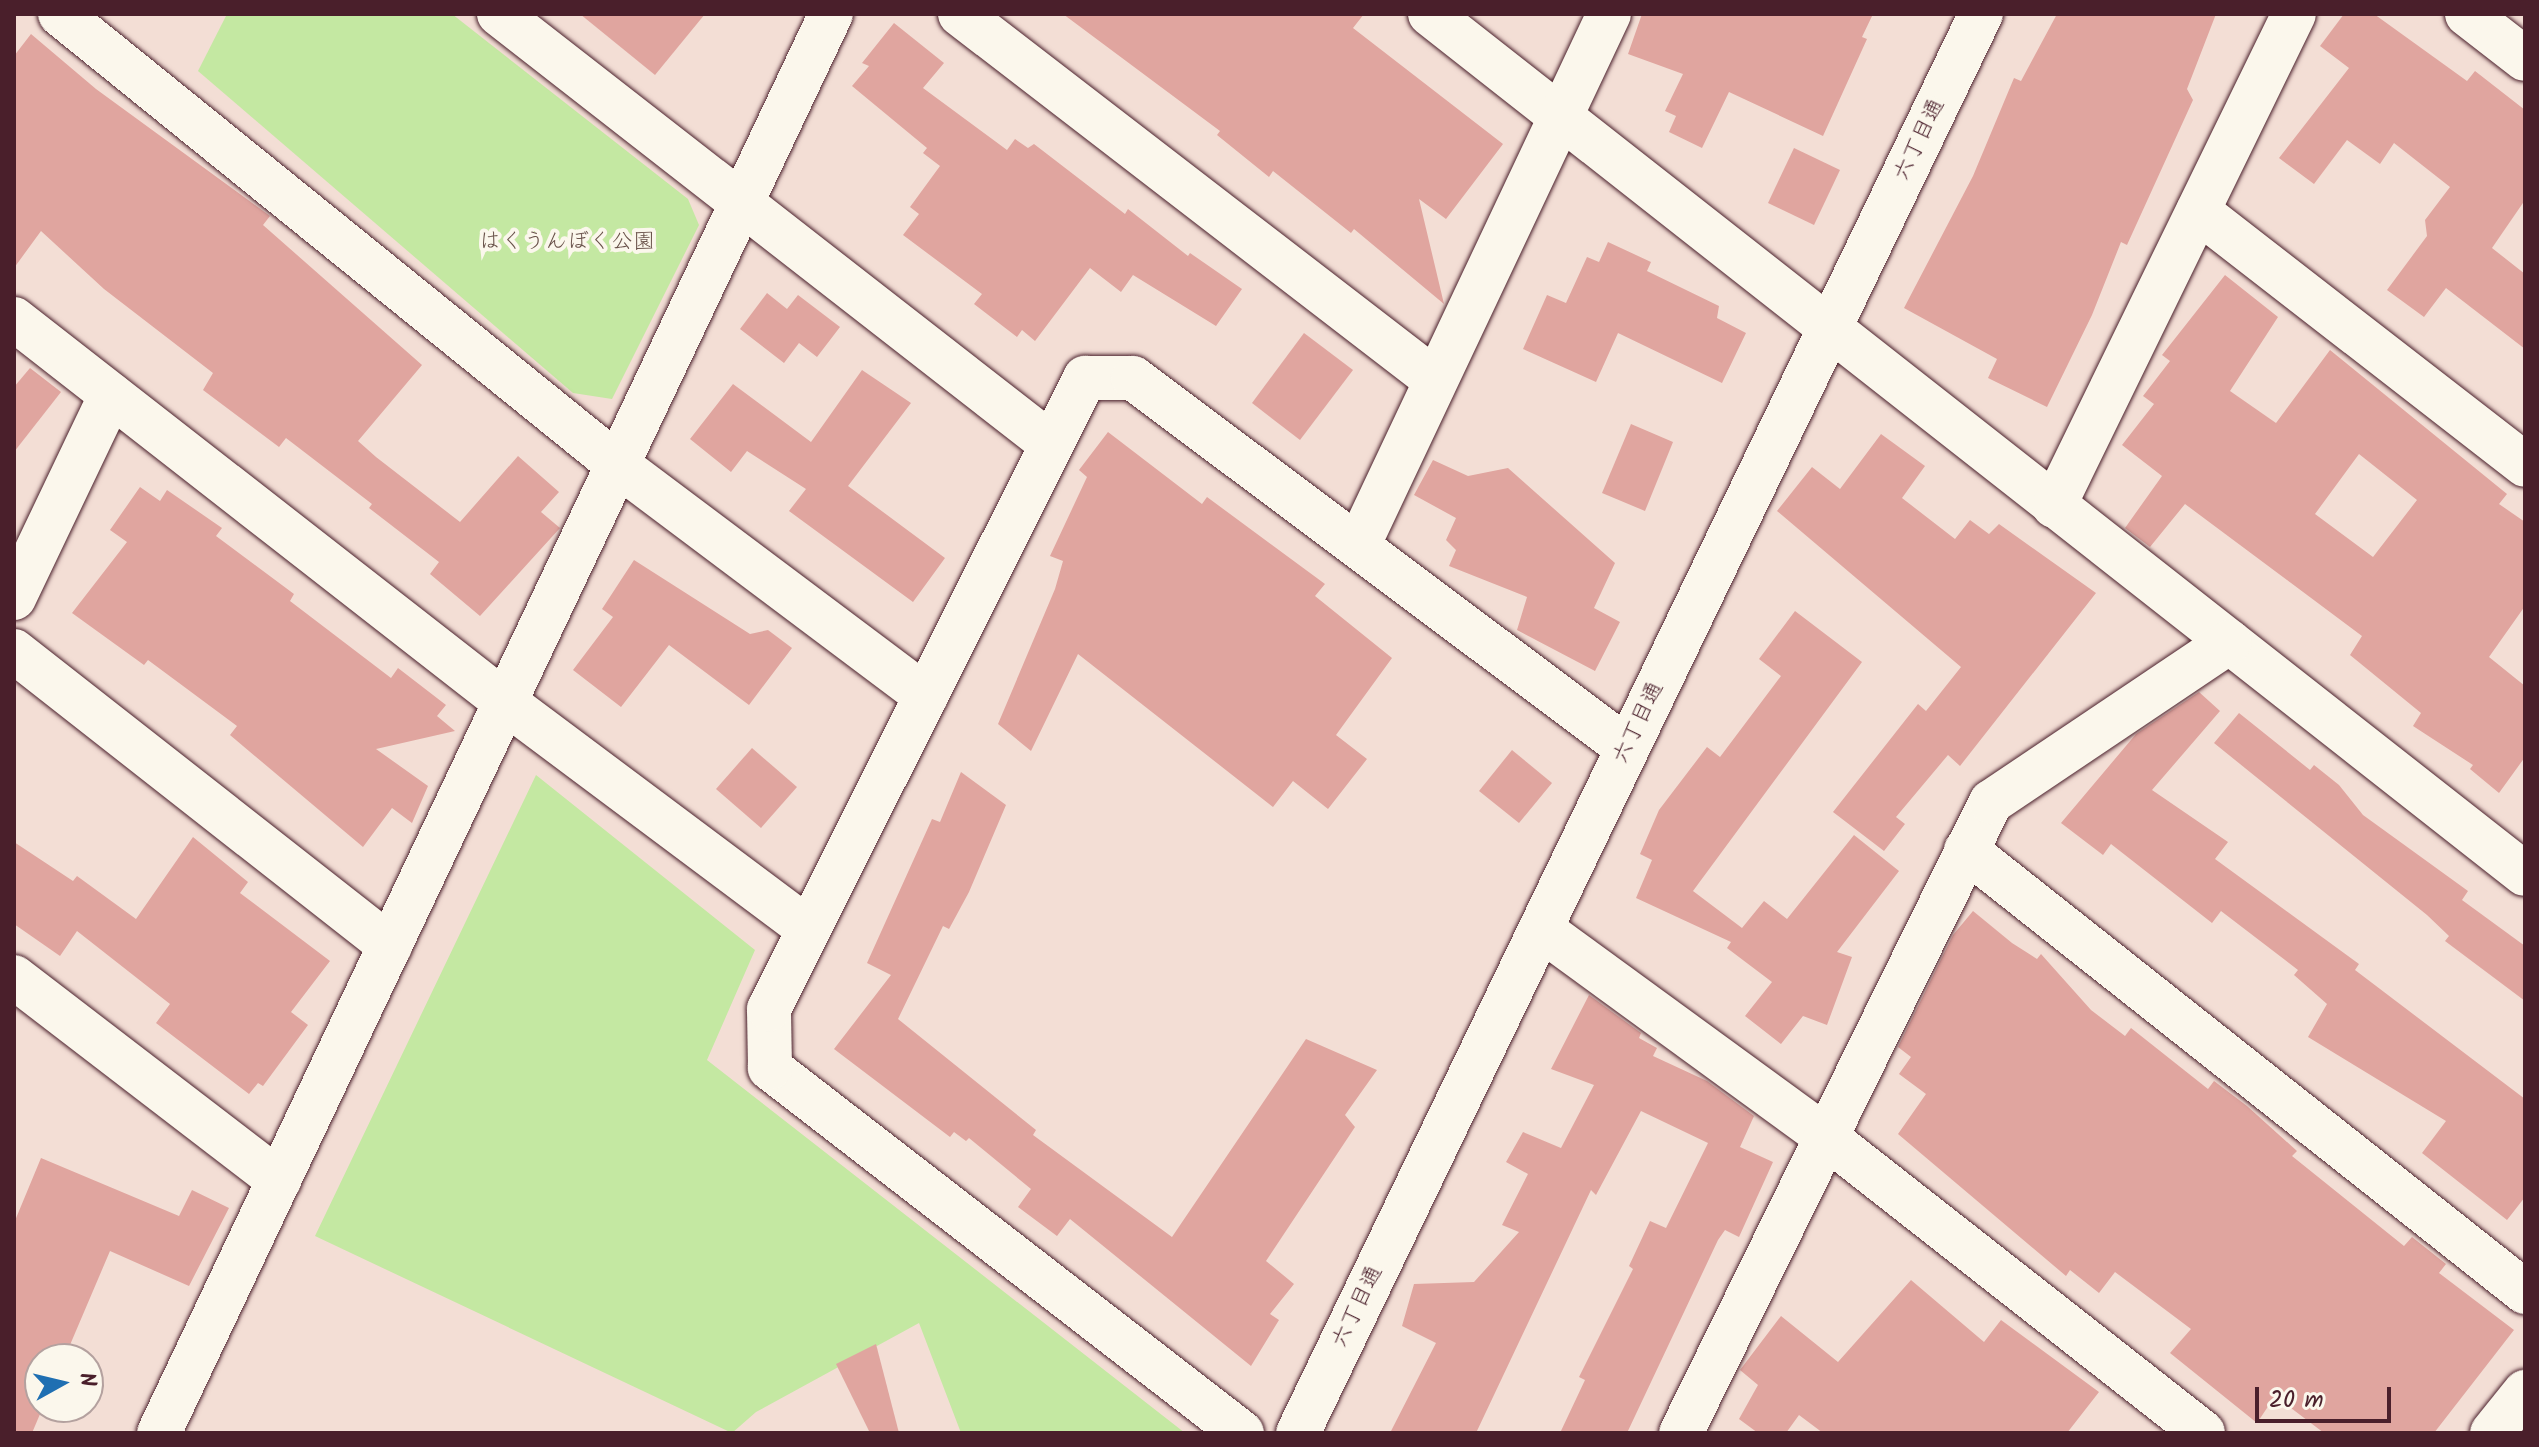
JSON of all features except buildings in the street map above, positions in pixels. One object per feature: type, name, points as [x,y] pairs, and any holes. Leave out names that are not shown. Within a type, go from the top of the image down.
[{"type":"street","points":[[60,14],[618,465],[926,696]]},
{"type":"street","points":[[499,14],[1051,444]]},
{"type":"street","points":[[159,1433],[831,14]]},
{"type":"street","points":[[960,14],[1434,379]]},
{"type":"street","points":[[1430,14],[1828,330],[2525,874]]},
{"type":"street","points":[[1358,546],[1434,379],[1609,14]]},
{"type":"street","name":"六丁目通","points":[[1298,1433],[1981,14]]},
{"type":"street","points":[[2054,506],[2294,14]]},
{"type":"street","points":[[2467,14],[2525,59]]},
{"type":"street","points":[[2198,211],[2525,465]]},
{"type":"street","points":[[14,319],[505,702],[808,929]]},
{"type":"street","points":[[1242,1433],[770,1068],[769,1009],[1085,378],[1133,378],[1627,748]]},
{"type":"street","points":[[14,598],[111,395]]},
{"type":"street","points":[[1685,1431],[1991,802],[2229,642]]},
{"type":"street","points":[[14,651],[390,946]]},
{"type":"street","points":[[1966,850],[2525,1292]]},
{"type":"street","points":[[1541,929],[1826,1137],[2203,1433]]},
{"type":"street","points":[[14,977],[279,1180]]},
{"type":"street","points":[[2492,1433],[2525,1392]]},
{"type":"green space","name":"はくうんぼく公園","points":[[227,14],[452,14],[688,199],[699,225],[612,399],[573,393],[198,71]]},
{"type":"green space","points":[[536,775],[755,950],[707,1060],[1185,1433],[961,1433],[919,1323],[756,1412],[732,1433],[315,1236]]}]
